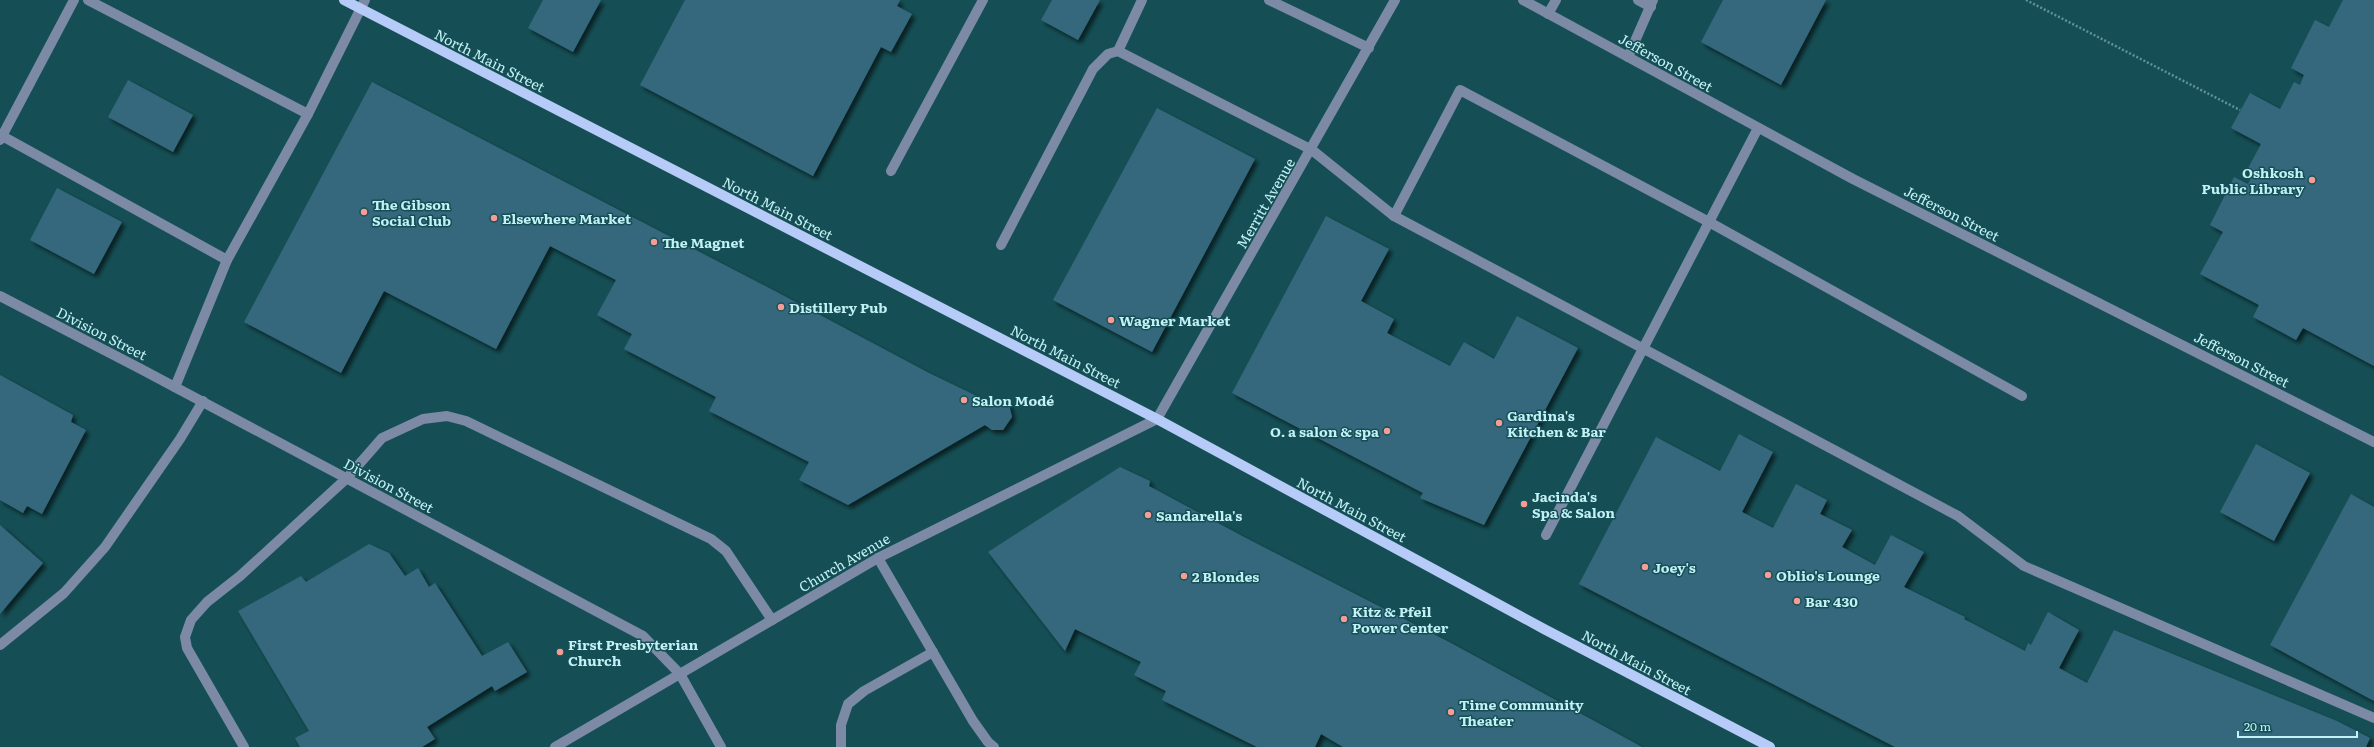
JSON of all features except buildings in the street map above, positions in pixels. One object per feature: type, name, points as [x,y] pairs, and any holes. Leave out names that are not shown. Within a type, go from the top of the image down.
[{"type":"main road","name":"North Main Street","points":[[344,0],[363,4],[1157,419],[1544,628],[1770,747]]},
{"type":"street","points":[[74,0],[1,138],[227,260]]},
{"type":"street","points":[[88,0],[308,114]]},
{"type":"street","points":[[891,170],[983,0]]},
{"type":"street","points":[[1001,245],[1094,70],[1108,54],[1118,50],[1142,0]]},
{"type":"street","points":[[1269,0],[1369,48]]},
{"type":"street","name":"Merritt Avenue","points":[[1157,419],[1312,150],[1395,0]]},
{"type":"street","name":"Jefferson Street","points":[[1523,0],[1860,183],[2374,442]]},
{"type":"street","points":[[1548,14],[1556,0]]},
{"type":"street","points":[[1628,57],[1652,3],[1638,0]]},
{"type":"street","points":[[175,387],[227,260],[308,114],[363,4]]},
{"type":"street","points":[[1118,50],[1312,150],[1394,216],[1644,347],[1958,516],[2024,566],[2374,718]]},
{"type":"street","points":[[1394,216],[1460,90],[1709,222],[2022,396]]},
{"type":"street","points":[[1546,535],[1758,128]]},
{"type":"street","name":"Division Street","points":[[0,296],[202,401],[643,636],[680,674],[721,747]]},
{"type":"street","points":[[0,645],[64,593],[105,547],[180,439],[202,401]]},
{"type":"street","points":[[244,747],[187,648],[185,637],[191,620],[207,602],[240,576],[347,478],[382,438],[423,419],[447,416],[466,421],[710,539],[726,551],[772,620]]},
{"type":"street","name":"Church Avenue","points":[[555,747],[878,558],[1157,419]]},
{"type":"street","points":[[878,558],[973,721],[988,742],[994,747]]},
{"type":"street","points":[[841,747],[840,725],[848,704],[864,691],[933,652]]},
{"type":"path","points":[[2026,0],[2240,110]]},
{"type":"place","name":"Oshkosh Public Library","points":[[2312,180]]},
{"type":"place","name":"The Gibson Social Club","points":[[364,212]]},
{"type":"place","name":"Elsewhere Market","points":[[494,218]]},
{"type":"place","name":"The Magnet","points":[[654,242]]},
{"type":"place","name":"Distillery Pub","points":[[781,307]]},
{"type":"place","name":"Wagner Market","points":[[1111,320]]},
{"type":"place","name":"Salon Modé","points":[[964,400]]},
{"type":"place","name":"Gardina's Kitchen & Bar","points":[[1499,423]]},
{"type":"place","name":"O. a salon & spa","points":[[1387,431]]},
{"type":"place","name":"Jacinda's Spa & Salon","points":[[1524,504]]},
{"type":"place","name":"Sandarella's","points":[[1148,515]]},
{"type":"place","name":"Joey's","points":[[1645,567]]},
{"type":"place","name":"Oblio's Lounge","points":[[1768,575]]},
{"type":"place","name":"2 Blondes","points":[[1184,576]]},
{"type":"place","name":"Bar 430","points":[[1797,601]]},
{"type":"place","name":"Kitz & Pfeil Power Center","points":[[1344,619]]},
{"type":"place","name":"First Presbyterian Church","points":[[560,652]]},
{"type":"place","name":"Time Community Theater","points":[[1451,712]]}]
